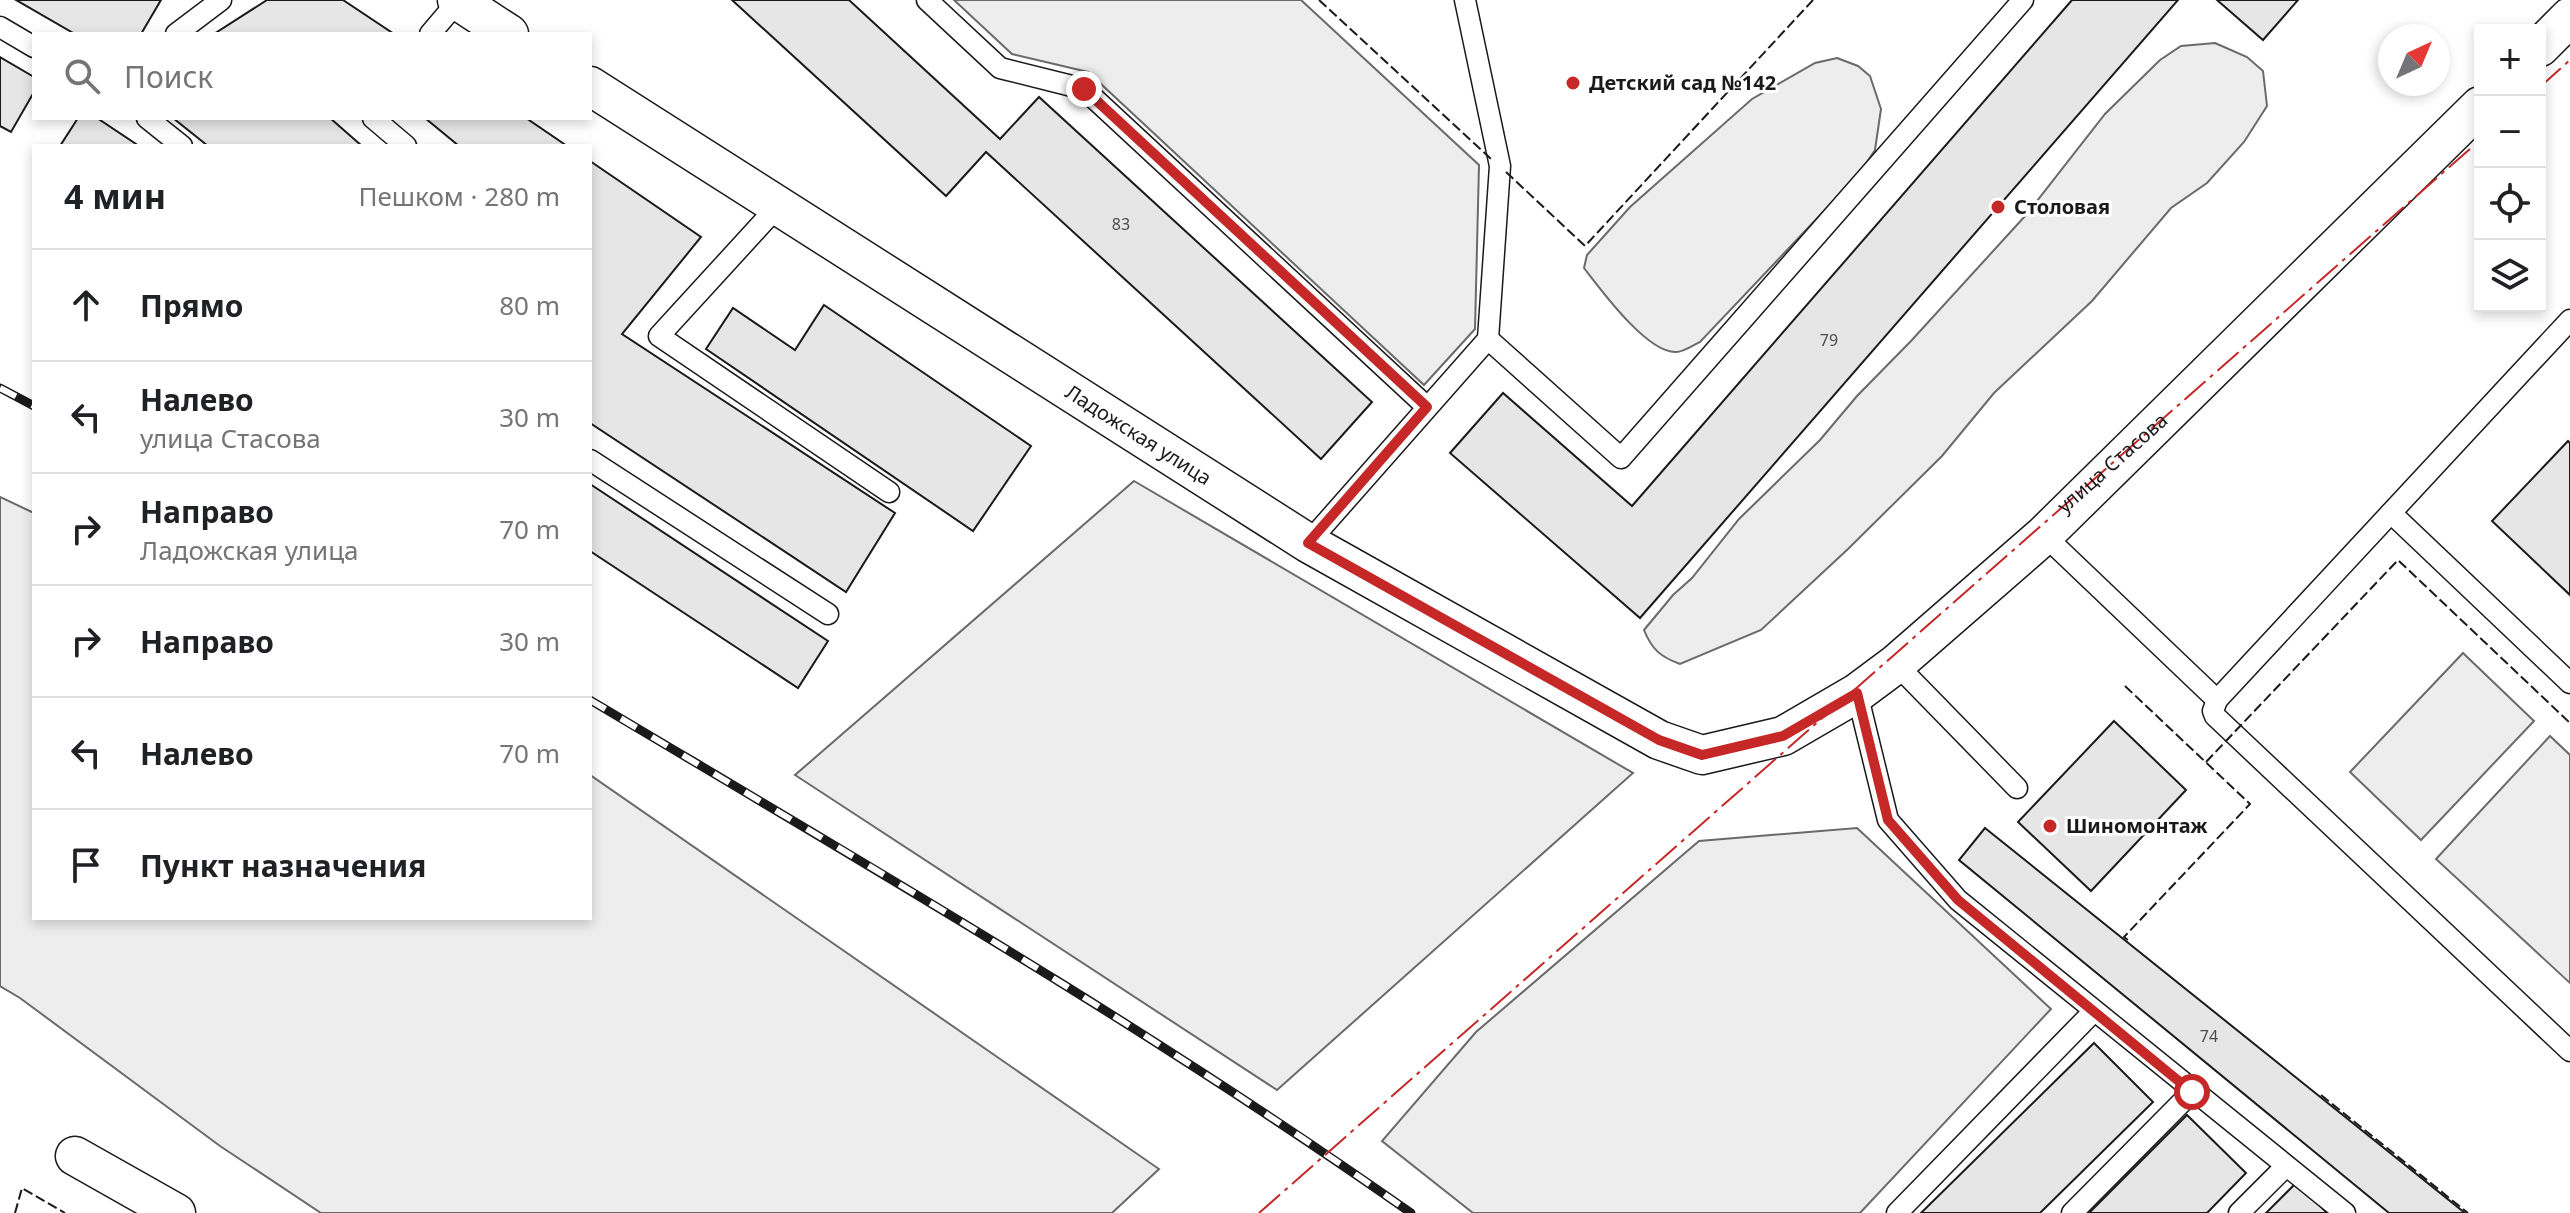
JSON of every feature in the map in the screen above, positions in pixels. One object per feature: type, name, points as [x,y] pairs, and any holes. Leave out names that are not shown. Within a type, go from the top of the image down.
[{"type":"street","points":[[457,0],[506,32]]},
{"type":"street","points":[[2546,41],[2570,17]]},
{"type":"street","name":"Ладожская улица","points":[[592,87],[1308,543],[1659,740],[1702,755]]},
{"type":"street","name":"улица Стасова","points":[[1702,755],[1783,736],[1857,693],[1896,664],[2044,535],[2474,112]]},
{"type":"street","points":[[75,1156],[176,1213]]},
{"type":"lane","points":[[432,32],[457,0]]},
{"type":"lane","points":[[927,0],[1000,68],[1084,89],[1427,407]]},
{"type":"lane","points":[[1308,543],[1488,339],[1500,166],[1466,0]]},
{"type":"lane","points":[[1488,339],[1621,458],[2023,0]]},
{"type":"lane","points":[[178,32],[210,2]]},
{"type":"lane","points":[[0,27],[32,46]]},
{"type":"lane","points":[[150,120],[180,144]]},
{"type":"lane","points":[[375,120],[404,144]]},
{"type":"lane","points":[[778,206],[659,336],[889,492]]},
{"type":"lane","points":[[2570,320],[2217,700],[2213,711],[2570,1051]]},
{"type":"lane","points":[[592,461],[828,614]]},
{"type":"lane","points":[[2391,513],[2570,683]]},
{"type":"lane","points":[[2044,535],[2217,700]]},
{"type":"lane","points":[[1896,664],[2017,788]]},
{"type":"lane","points":[[1857,693],[1888,820],[1958,900],[2345,1213]]},
{"type":"lane","points":[[1897,1213],[2094,1011]]},
{"type":"lane","points":[[2072,1213],[2192,1092]]},
{"type":"lane","points":[[2239,1213],[2286,1166]]},
{"type":"shaded area","points":[[954,0],[1301,0],[1479,165],[1475,329],[1424,385],[1088,72],[1012,54]]},
{"type":"shaded area","points":[[2215,43],[2247,57],[2263,71],[2267,106],[2244,142],[2207,183],[2171,208],[2092,301],[1994,393],[1942,456],[1761,630],[1680,664],[1658,652],[1644,630],[1673,595],[1692,578],[1739,519],[1820,440],[1857,396],[2026,215],[2105,114],[2160,60],[2181,46]]},
{"type":"shaded area","points":[[1837,58],[1858,66],[1870,76],[1881,109],[1875,150],[1859,174],[1700,342],[1676,352],[1664,350],[1639,332],[1601,291],[1584,268],[1587,255],[1630,207],[1752,99],[1815,63]]},
{"type":"shaded area","points":[[1134,481],[1633,773],[1277,1090],[795,775]]},
{"type":"shaded area","points":[[0,497],[32,512],[32,920],[592,920],[592,776],[1159,1169],[1112,1213],[321,1213],[220,1146],[0,986]]},
{"type":"shaded area","points":[[2463,653],[2534,721],[2421,840],[2350,772]]},
{"type":"shaded area","points":[[2550,736],[2570,755],[2570,983],[2436,859]]},
{"type":"shaded area","points":[[1857,828],[2051,1009],[1860,1213],[1473,1213],[1382,1141],[1476,1032],[1699,841]]},
{"type":"building","points":[[16,0],[161,0],[142,32],[72,32]]},
{"type":"building","points":[[267,0],[343,0],[391,32],[217,32]]},
{"type":"building","points":[[732,0],[849,0],[1000,139],[1039,97],[1372,402],[1321,459],[986,152],[946,196]]},
{"type":"building","points":[[2072,0],[2178,0],[1640,618],[1450,453],[1503,393],[1632,506]]},
{"type":"building","points":[[2217,0],[2298,0],[2263,40]]},
{"type":"building","points":[[0,57],[32,76],[32,95],[11,132],[0,126]]},
{"type":"building","points":[[77,120],[100,120],[136,144],[61,144]]},
{"type":"building","points":[[176,120],[332,120],[360,144],[206,144]]},
{"type":"building","points":[[427,120],[529,120],[564,144],[457,144]]},
{"type":"building","points":[[592,162],[701,237],[622,334],[895,513],[846,592],[592,424]]},
{"type":"building","points":[[824,305],[1031,446],[973,531],[706,349],[733,308],[795,350]]},
{"type":"building","points":[[2568,441],[2570,443],[2570,595],[2492,521]]},
{"type":"building","points":[[592,485],[828,641],[798,688],[592,552]]},
{"type":"building","points":[[2114,721],[2186,790],[2091,891],[2018,822]]},
{"type":"building","points":[[1985,828],[2465,1213],[2389,1213],[1959,860]]},
{"type":"building","points":[[2094,1043],[2153,1102],[2040,1213],[1921,1213]]},
{"type":"building","points":[[2187,1115],[2246,1173],[2207,1213],[2089,1213]]},
{"type":"building","points":[[2297,1182],[2327,1213],[2266,1213]]},
{"type":"railway","points":[[0,388],[32,405]]},
{"type":"railway","points":[[592,701],[1108,1012],[1411,1213]]},
{"type":"fence","points":[[1319,0],[1491,159]]},
{"type":"fence","points":[[1506,172],[1585,246],[1813,0]]},
{"type":"fence","points":[[2206,762],[2398,560],[2570,723]]},
{"type":"fence","points":[[2125,686],[2250,804],[2124,937],[2128,940]]},
{"type":"fence","points":[[2321,1095],[2468,1213]]},
{"type":"fence","points":[[15,1213],[22,1188],[65,1213]]},
{"type":"power","points":[[2546,82],[2570,60]]},
{"type":"power","points":[[1259,1213],[2474,145]]},
{"type":"place","name":"Детский сад №142","points":[[1573,83]]},
{"type":"place","name":"Столовая","points":[[1998,207]]},
{"type":"place","name":"Шиномонтаж","points":[[2050,826]]},
{"type":"route","points":[[1084,89],[1427,407],[1308,543],[1659,740],[1702,755],[1783,736],[1857,693],[1888,820],[1958,900],[2192,1092]]}]
